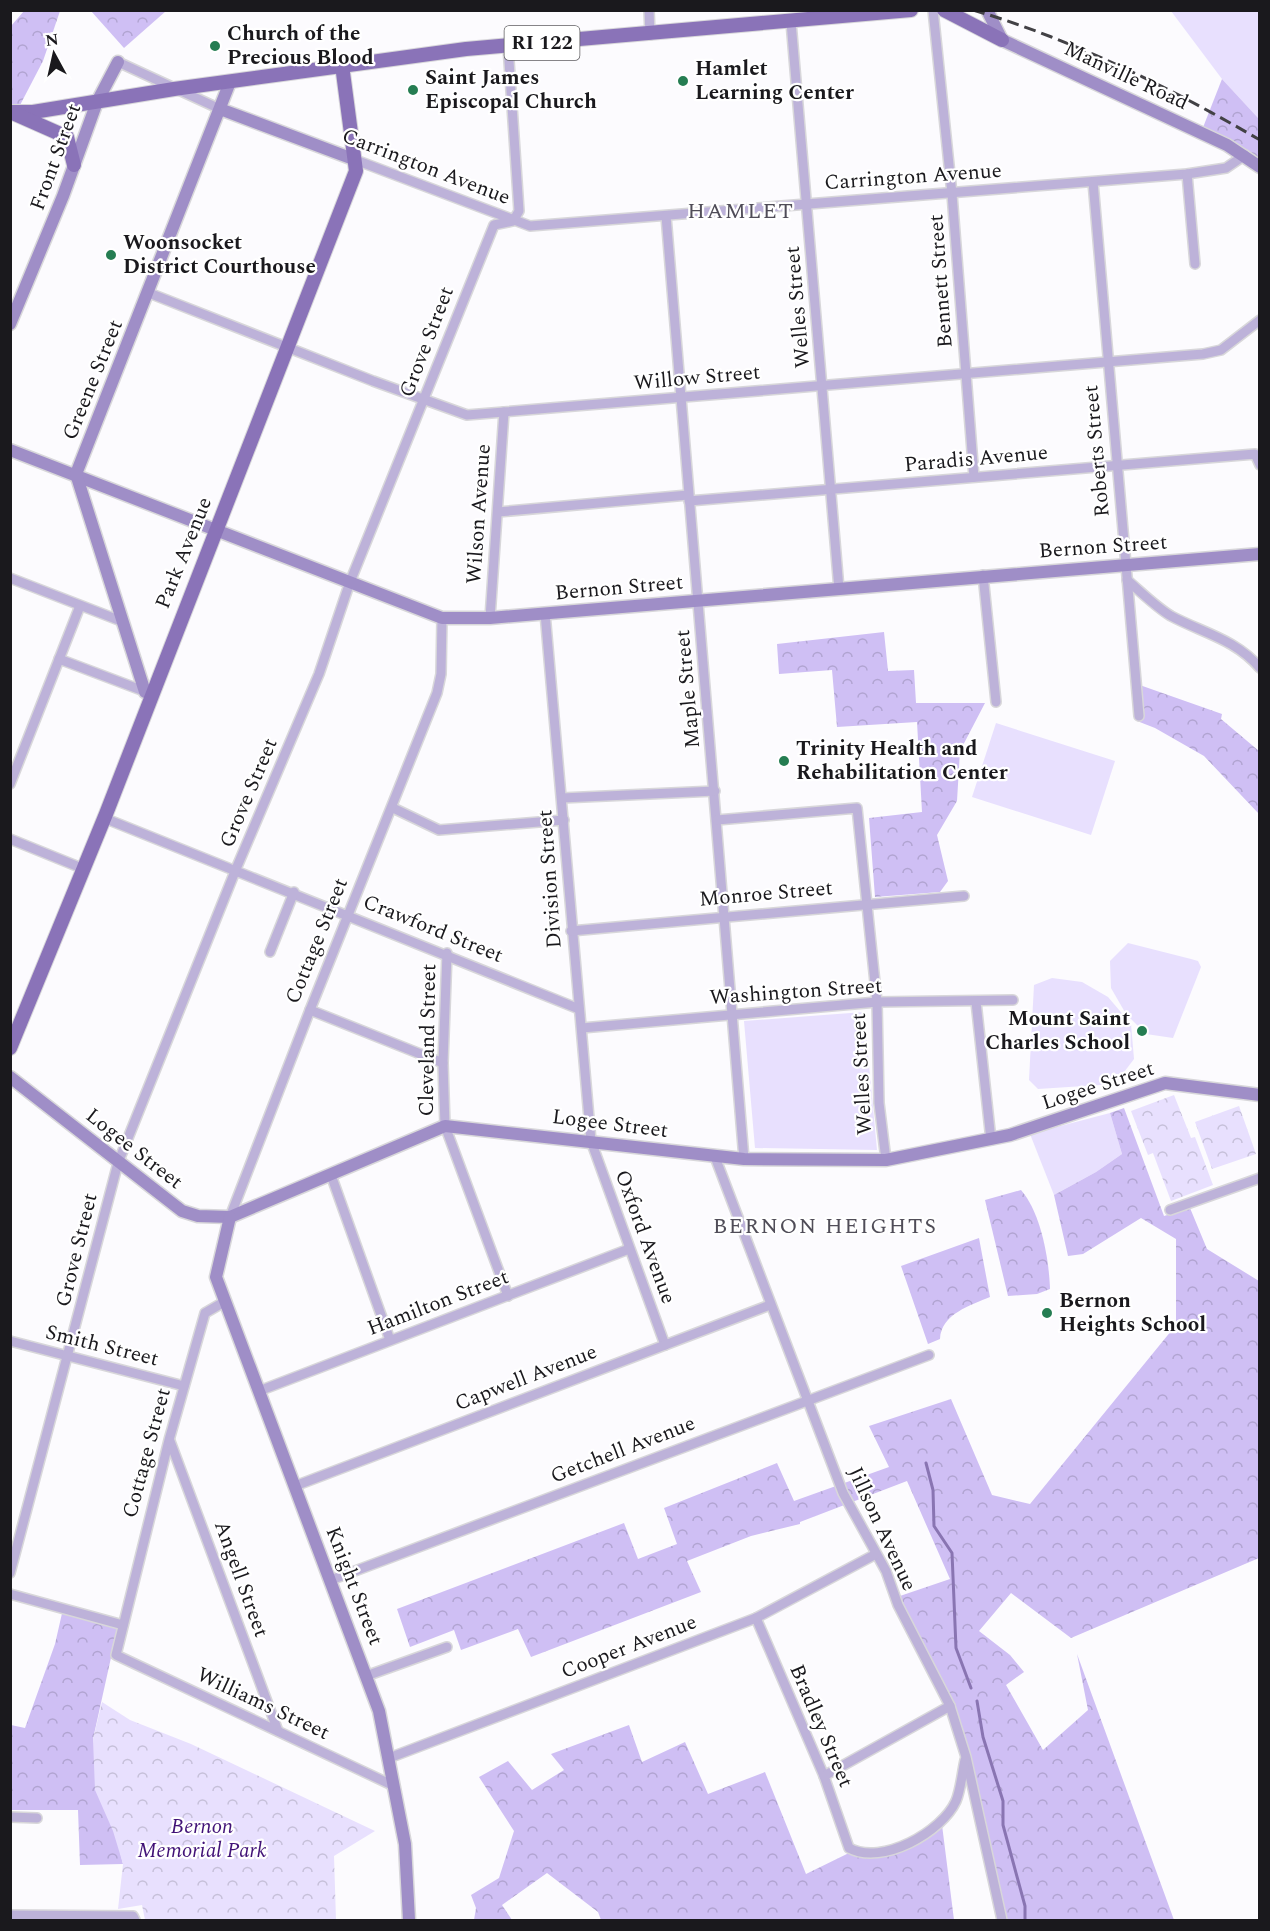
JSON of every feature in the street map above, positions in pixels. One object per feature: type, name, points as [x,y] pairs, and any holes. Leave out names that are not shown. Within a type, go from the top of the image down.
[{"type":"main road","name":"RI 122","points":[[12,113],[342,65],[508,46],[911,10]]},
{"type":"main road","points":[[944,10],[1002,40]]},
{"type":"main road","name":"Park Avenue","points":[[10,1048],[84,869],[148,693],[216,531],[356,171],[342,65]]},
{"type":"main road","points":[[12,113],[68,137],[74,165]]},
{"type":"street","points":[[649,10],[650,34]]},
{"type":"street","name":"Bennett Street","points":[[933,10],[952,194],[974,477]]},
{"type":"street","points":[[987,10],[1002,40]]},
{"type":"street","name":"Welles Street","points":[[791,22],[832,490],[838,589]]},
{"type":"street","name":"Manville Road","points":[[1002,40],[1245,155],[1260,167]]},
{"type":"street","points":[[508,46],[519,210],[513,222]]},
{"type":"street","name":"Front Street","points":[[10,324],[74,165],[96,102],[118,62],[174,89]]},
{"type":"street","name":"Greene Street","points":[[148,693],[121,621],[76,474],[230,82]]},
{"type":"street","name":"Carrington Avenue","points":[[174,89],[220,109],[513,222],[530,226],[1186,174],[1226,168],[1245,155]]},
{"type":"street","points":[[1186,174],[1195,264]]},
{"type":"street","name":"Roberts Street","points":[[1093,182],[1139,716]]},
{"type":"street","name":"Maple Street","points":[[666,216],[688,498],[699,600],[734,1014],[744,1159]]},
{"type":"street","name":"Grove Street","points":[[10,1574],[118,1163],[236,869],[319,674],[350,582],[494,225],[513,222]]},
{"type":"street","name":"Willow Street","points":[[149,292],[288,348],[467,415],[1203,354],[1221,350],[1260,320]]},
{"type":"street","name":"Wilson Avenue","points":[[490,618],[504,412]]},
{"type":"street","name":"Bernon Street","points":[[10,450],[442,618],[490,618],[983,575],[1260,554]]},
{"type":"street","name":"Paradis Avenue","points":[[498,512],[832,490],[1255,454],[1260,465]]},
{"type":"street","points":[[983,575],[996,702]]},
{"type":"street","points":[[10,578],[121,621]]},
{"type":"street","points":[[1127,580],[1170,615],[1222,638],[1242,650],[1260,668]]},
{"type":"street","points":[[10,784],[80,606]]},
{"type":"street","name":"Division Street","points":[[545,613],[591,1141]]},
{"type":"street","name":"Cottage Street","points":[[216,1277],[230,1217],[437,693],[441,674],[442,618]]},
{"type":"street","points":[[59,659],[148,693]]},
{"type":"street","points":[[562,798],[715,791]]},
{"type":"street","points":[[393,808],[439,831],[564,820]]},
{"type":"street","name":"Welles Street","points":[[717,820],[857,808],[877,1002],[879,1103],[886,1160]]},
{"type":"street","name":"Crawford Street","points":[[104,818],[447,953],[579,1009]]},
{"type":"street","points":[[10,839],[84,869]]},
{"type":"street","points":[[270,952],[294,892]]},
{"type":"street","name":"Monroe Street","points":[[571,931],[964,896]]},
{"type":"street","name":"Cleveland Street","points":[[447,953],[443,1063],[445,1126],[508,1296]]},
{"type":"street","name":"Washington Street","points":[[582,1028],[877,1002],[1013,1000]]},
{"type":"street","points":[[976,1002],[991,1140]]},
{"type":"street","points":[[310,1010],[443,1063]]},
{"type":"street","name":"Logee Street","points":[[10,1077],[118,1163],[182,1210],[198,1216],[230,1217],[445,1126],[715,1157],[886,1160],[991,1140],[1165,1083],[1260,1095]]},
{"type":"street","name":"Oxford Avenue","points":[[591,1141],[665,1345]]},
{"type":"street","name":"Jillson Avenue","points":[[715,1157],[843,1493],[886,1571],[898,1605],[950,1706],[966,1757],[1002,1920]]},
{"type":"street","points":[[331,1175],[390,1340]]},
{"type":"street","points":[[1170,1210],[1260,1178]]},
{"type":"street","name":"Hamilton Street","points":[[259,1391],[629,1249]]},
{"type":"street","name":"Knight Street","points":[[216,1277],[380,1711],[405,1844],[409,1920]]},
{"type":"street","name":"Cottage Street","points":[[116,1655],[169,1440],[205,1313],[224,1302]]},
{"type":"street","name":"Capwell Avenue","points":[[295,1486],[770,1305]]},
{"type":"street","name":"Smith Street","points":[[10,1341],[184,1386]]},
{"type":"street","name":"Getchell Avenue","points":[[331,1580],[929,1355]]},
{"type":"street","name":"Angell Street","points":[[169,1440],[278,1731]]},
{"type":"street","name":"Cooper Avenue","points":[[389,1758],[756,1618],[876,1554]]},
{"type":"street","points":[[10,1594],[123,1625]]},
{"type":"street","name":"Bradley Street","points":[[756,1618],[824,1776],[849,1848],[857,1852],[875,1853],[899,1848],[938,1827],[956,1801],[966,1757]]},
{"type":"street","points":[[366,1676],[447,1647]]},
{"type":"street","name":"Williams Street","points":[[116,1655],[394,1786]]},
{"type":"street","points":[[824,1776],[950,1706]]},
{"type":"street","points":[[10,1817],[37,1818]]},
{"type":"street","points":[[10,1915],[134,1918]]},
{"type":"green space","points":[[24,11],[60,11],[43,61],[18,109],[11,106],[11,26]]},
{"type":"green space","points":[[91,11],[166,11],[124,48]]},
{"type":"green space","points":[[1171,11],[1259,11],[1259,119],[1222,79]]},
{"type":"green space","points":[[1222,79],[1259,119],[1259,163],[1202,130]]},
{"type":"green space","points":[[884,632],[888,671],[914,670],[916,703],[985,703],[960,751],[957,801],[937,835],[948,881],[940,892],[875,897],[869,818],[922,812],[917,722],[837,727],[832,670],[779,674],[777,644]]},
{"type":"green space","points":[[1134,683],[1222,714],[1221,719],[1259,751],[1259,814],[1204,756],[1155,728],[1137,721]]},
{"type":"green space","points":[[996,723],[1115,761],[1091,835],[972,797]]},
{"type":"green space","points":[[1128,943],[1198,961],[1201,967],[1173,1038],[1146,1034],[1126,1014],[1111,988],[1110,961]]},
{"type":"green space","points":[[1052,978],[1082,982],[1108,997],[1131,1024],[1134,1059],[1115,1084],[1038,1089],[1029,1080],[1034,985]]},
{"type":"green space","points":[[864,1012],[877,1150],[755,1148],[744,1021]]},
{"type":"green space","points":[[1174,1095],[1191,1138],[1195,1137],[1213,1185],[1171,1201],[1153,1153],[1148,1155],[1131,1111]]},
{"type":"green space","points":[[1239,1106],[1256,1154],[1212,1169],[1195,1122]]},
{"type":"green space","points":[[1124,1108],[1164,1216],[1190,1208],[1207,1249],[1259,1281],[1259,1558],[1071,1638],[1011,1593],[979,1631],[1010,1655],[1024,1672],[1006,1685],[1043,1750],[1088,1710],[1077,1654],[1174,1920],[1004,1920],[962,1733],[897,1597],[950,1579],[907,1481],[800,1522],[800,1524],[751,1536],[687,1561],[701,1592],[531,1657],[518,1629],[461,1650],[454,1630],[410,1647],[397,1609],[624,1523],[638,1559],[677,1544],[664,1508],[777,1463],[794,1501],[889,1467],[869,1426],[951,1399],[992,1495],[1030,1504],[1176,1325],[1176,1239],[1141,1218],[1083,1254],[1068,1256],[1054,1195],[1096,1172],[1122,1154],[1110,1113]]},
{"type":"green space","points":[[1110,1113],[1122,1154],[1096,1172],[1054,1195],[1030,1134]]},
{"type":"green space","points":[[1021,1190],[1034,1211],[1043,1237],[1050,1289],[1037,1294],[1008,1296],[985,1200]]},
{"type":"green space","points":[[979,1238],[990,1297],[966,1307],[951,1317],[942,1330],[940,1339],[928,1344],[901,1266]]},
{"type":"green space","points":[[63,1609],[118,1626],[93,1739],[123,1864],[80,1865],[78,1810],[11,1810],[11,1725],[25,1728],[55,1644]]},
{"type":"green space","name":"Bernon Memorial Park","points":[[102,1702],[130,1720],[191,1744],[375,1831],[334,1856],[336,1920],[145,1920],[142,1905],[118,1909],[123,1864],[113,1831],[95,1790],[93,1739]]},
{"type":"green space","points":[[629,1725],[642,1762],[685,1742],[708,1794],[765,1772],[806,1874],[853,1851],[890,1850],[926,1831],[941,1817],[954,1920],[601,1920],[598,1912],[547,1873],[502,1905],[512,1920],[474,1920],[476,1908],[471,1895],[499,1878],[514,1831],[479,1777],[508,1761],[532,1790],[564,1770],[551,1754]]},
{"type":"waterway","points":[[926,1463],[933,1490],[934,1526],[952,1553],[956,1648],[971,1688]]},
{"type":"waterway","points":[[977,1701],[983,1737],[1003,1801],[1003,1825],[1025,1906],[1025,1920]]},
{"type":"railway","points":[[973,10],[1048,36],[1120,66],[1260,140]]},
{"type":"place","name":"Church of the Precious Blood","points":[[215,46]]},
{"type":"place","name":"Hamlet Learning Center","points":[[683,81]]},
{"type":"place","name":"Saint James Episcopal Church","points":[[413,90]]},
{"type":"place","name":"Woonsocket District Courthouse","points":[[111,255]]},
{"type":"place","name":"Trinity Health and Rehabilitation Center","points":[[784,761]]},
{"type":"place","name":"Mount Saint Charles School","points":[[1142,1031]]},
{"type":"place","name":"Bernon Heights School","points":[[1047,1313]]},
{"type":"district","name":"HAMLET","points":[[741,211]]},
{"type":"district","name":"BERNON HEIGHTS","points":[[825,1226]]}]
